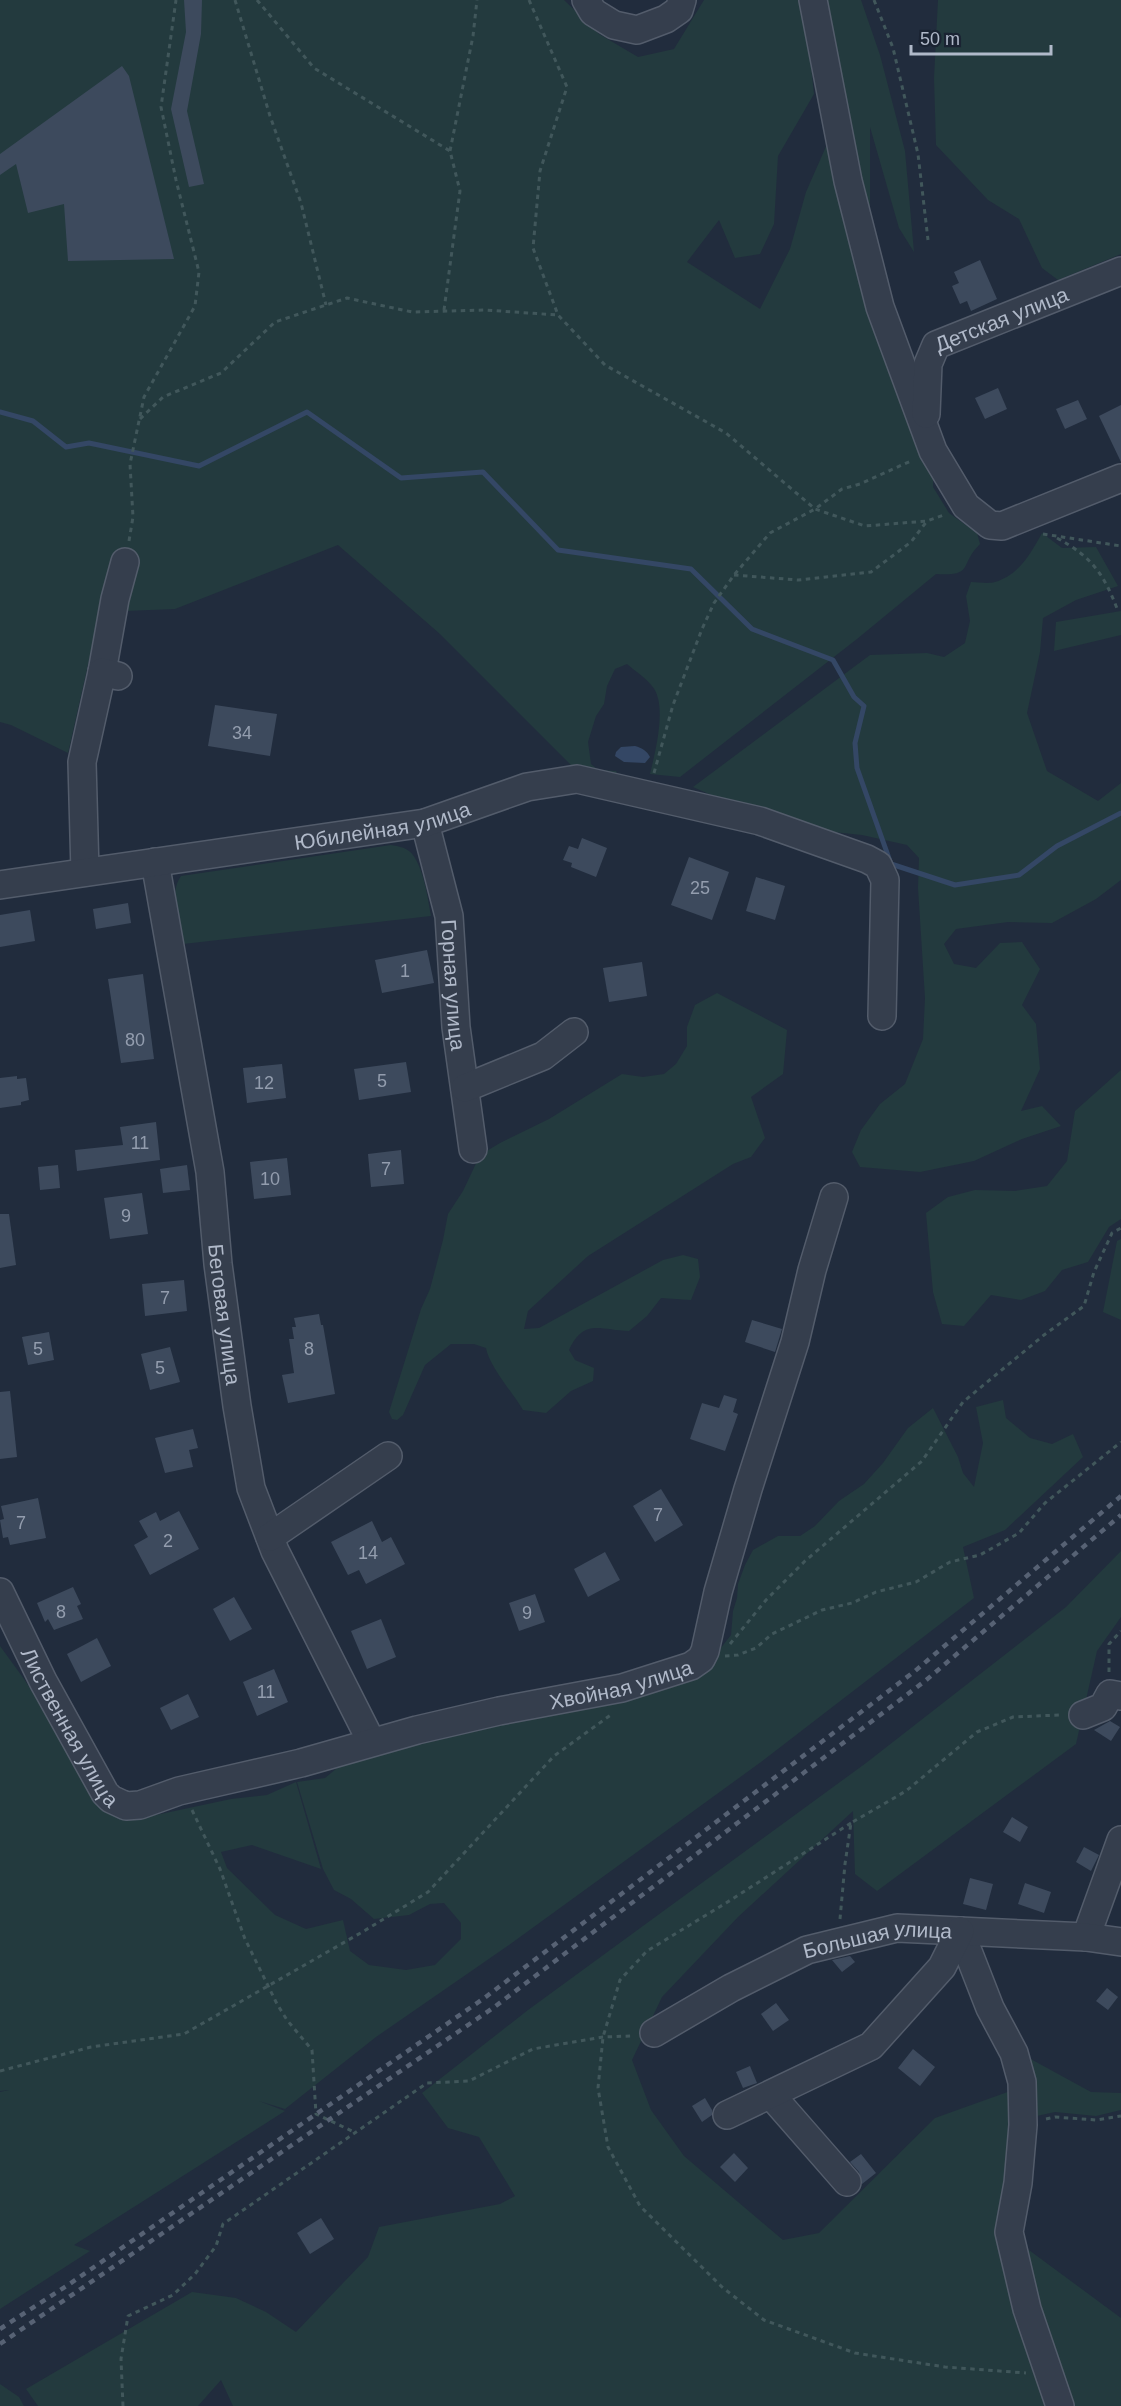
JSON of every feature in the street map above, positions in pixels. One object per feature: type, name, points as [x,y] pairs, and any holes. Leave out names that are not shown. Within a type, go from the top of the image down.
[{"type":"street","points":[[586,0],[593,12],[614,25],[637,30],[666,19],[679,10],[682,0]]},
{"type":"street","points":[[813,0],[848,181],[877,295],[930,440],[966,506],[990,525],[1002,526],[1121,478]]},
{"type":"street","name":"Детская улица","points":[[930,440],[928,364],[936,345],[1121,271]]},
{"type":"street","points":[[85,872],[82,762],[110,674],[115,599],[126,562]]},
{"type":"street","name":"Юбилейная улица","points":[[0,885],[425,822],[527,788],[577,779],[760,821],[858,855],[878,865],[885,880],[882,1016]]},
{"type":"street","name":"Горная улица","points":[[425,822],[449,916],[456,1027],[473,1149]]},
{"type":"street","name":"Беговая улица","points":[[155,862],[210,1172],[221,1287],[251,1488],[270,1537],[371,1741]]},
{"type":"street","points":[[465,1088],[543,1056],[574,1032]]},
{"type":"street","name":"Хвойная улица","points":[[140,1805],[179,1791],[301,1763],[371,1741],[499,1711],[622,1688],[691,1666],[701,1659],[744,1500],[795,1342],[812,1270],[834,1197]]},
{"type":"street","points":[[270,1537],[388,1456]]},
{"type":"street","name":"Лиственная улица","points":[[0,1592],[43,1681],[105,1793],[111,1799],[126,1806],[140,1805]]},
{"type":"street","points":[[1083,1715],[1103,1707],[1115,1695]]},
{"type":"street","points":[[1086,1937],[1121,1840]]},
{"type":"street","name":"Большая улица","points":[[654,2033],[731,1988],[807,1950],[897,1928],[1086,1937],[1121,1942]]},
{"type":"street","points":[[727,2115],[871,2046],[942,1966],[960,1931]]},
{"type":"street","points":[[960,1931],[990,2008],[1014,2053],[1022,2082],[1023,2125],[1018,2183],[1009,2232],[1027,2309],[1060,2406]]},
{"type":"street","points":[[771,2095],[847,2182]]},
{"type":"path","points":[[126,562],[133,517],[130,464],[144,397],[195,306],[199,272],[161,108],[176,0]]},
{"type":"path","points":[[235,0],[267,105],[301,203],[326,305]]},
{"type":"path","points":[[257,0],[314,68],[450,151]]},
{"type":"path","points":[[444,311],[460,191],[450,151],[473,36],[477,0]]},
{"type":"path","points":[[529,0],[567,87],[540,171],[533,248],[558,315],[605,365],[726,433],[815,510],[865,526],[927,521],[966,506]]},
{"type":"path","points":[[874,0],[893,48],[918,154],[928,240]]},
{"type":"path","points":[[139,421],[164,397],[221,373],[275,322],[347,297],[412,312],[485,310],[558,315]]},
{"type":"path","points":[[647,795],[674,705],[702,629],[714,603],[734,575],[770,533],[815,510],[842,489],[860,484],[930,440]]},
{"type":"path","points":[[734,575],[798,580],[871,572],[911,542],[927,521]]},
{"type":"path","points":[[1042,534],[1121,546]]},
{"type":"path","points":[[1052,536],[1080,550],[1107,582],[1118,611]]},
{"type":"path","points":[[719,1657],[738,1655],[756,1648],[772,1634],[822,1610],[852,1603],[876,1592],[916,1582],[950,1562],[980,1555],[1019,1533],[1044,1503],[1121,1442]]},
{"type":"path","points":[[1115,1695],[1108,1644],[1121,1631]]},
{"type":"path","points":[[1049,2375],[945,2367],[855,2353],[764,2320],[722,2287],[640,2206],[609,2147],[598,2088],[603,2037],[620,1980],[646,1951],[906,1791],[977,1732],[1013,1717],[1083,1715]]},
{"type":"path","points":[[179,1791],[198,1818],[220,1869],[245,1939],[277,2004],[312,2050],[316,2114],[354,2132]]},
{"type":"path","points":[[840,1942],[840,1907],[851,1823]]},
{"type":"path","points":[[123,2406],[121,2359],[128,2316],[173,2295],[195,2274],[216,2246],[223,2224],[427,2083],[469,2080],[533,2049],[603,2037],[654,2033]]},
{"type":"path","points":[[1023,2125],[1055,2116],[1096,2120],[1121,2116]]},
{"type":"green space","points":[[0,0],[564,0],[599,34],[638,57],[674,49],[704,0],[804,0],[814,94],[778,156],[774,224],[760,254],[735,258],[719,220],[687,262],[760,309],[790,249],[806,192],[828,142],[820,0],[861,0],[880,55],[905,151],[914,252],[899,228],[870,127],[870,209],[883,285],[933,451],[933,487],[949,513],[977,533],[980,544],[961,571],[936,574],[857,639],[680,777],[650,774],[659,729],[657,694],[643,677],[627,664],[615,669],[607,686],[604,704],[596,716],[588,742],[591,764],[598,770],[616,771],[618,776],[581,775],[440,634],[338,545],[175,609],[100,612],[68,753],[11,725],[0,722]]},
{"type":"green space","points":[[938,0],[1121,0],[1121,254],[1058,280],[1042,268],[1019,219],[988,200],[936,145],[934,78]]},
{"type":"green space","points":[[1042,533],[1062,548],[1096,547],[1118,586],[1076,600],[1043,618],[1040,652],[1027,713],[1047,771],[1098,801],[1121,783],[1121,880],[1096,899],[1052,923],[1008,922],[956,929],[944,944],[954,964],[976,968],[1000,943],[1022,942],[1040,969],[1022,1005],[1036,1024],[1040,1069],[1021,1111],[1042,1106],[1061,1126],[1022,1139],[974,1161],[920,1172],[860,1167],[852,1152],[861,1130],[880,1104],[905,1084],[923,1039],[925,998],[918,888],[919,858],[907,845],[862,835],[796,828],[750,812],[693,787],[870,655],[927,653],[944,657],[965,643],[970,621],[966,596],[971,582],[992,583],[1011,574],[1029,555]]},
{"type":"green space","points":[[1121,611],[1121,635],[1054,651],[1056,622]]},
{"type":"green space","points":[[391,845],[407,850],[418,863],[431,916],[183,944],[175,900],[177,883],[181,876]]},
{"type":"green space","points":[[717,993],[787,1030],[783,1074],[751,1097],[765,1138],[751,1157],[733,1164],[588,1256],[528,1311],[524,1329],[539,1328],[663,1260],[683,1255],[698,1259],[700,1277],[691,1300],[661,1298],[647,1316],[629,1331],[593,1328],[580,1333],[569,1350],[575,1360],[594,1368],[593,1381],[571,1391],[546,1413],[523,1410],[496,1371],[486,1348],[474,1344],[451,1344],[425,1365],[403,1415],[397,1420],[392,1419],[389,1412],[421,1309],[430,1289],[448,1214],[463,1191],[480,1155],[549,1119],[622,1074],[643,1077],[664,1074],[676,1064],[687,1046],[687,1027],[695,1005]]},
{"type":"green space","points":[[1121,1070],[1121,1219],[1109,1227],[1088,1262],[1062,1270],[1045,1291],[1021,1300],[991,1295],[964,1326],[942,1324],[933,1292],[926,1213],[948,1197],[975,1190],[1015,1191],[1047,1186],[1067,1161],[1075,1111]]},
{"type":"green space","points":[[1121,1239],[1121,1320],[1103,1312],[1117,1241]]},
{"type":"green space","points":[[1003,1400],[1006,1418],[1030,1438],[1052,1444],[1073,1434],[1083,1457],[1005,1530],[963,1547],[974,1598],[761,1762],[509,1945],[376,2037],[285,2109],[259,2101],[285,2111],[74,2245],[90,2251],[0,2309],[0,2092],[9,2090],[0,2091],[0,1646],[84,1771],[116,1812],[156,1815],[231,1799],[267,1795],[296,1782],[321,1869],[252,1845],[221,1852],[227,1868],[275,1915],[306,1929],[343,1920],[350,1951],[369,1965],[406,1970],[435,1965],[461,1939],[461,1923],[444,1903],[430,1904],[409,1915],[374,1919],[351,1899],[334,1890],[323,1869],[297,1782],[325,1778],[348,1759],[713,1658],[731,1635],[738,1584],[753,1550],[778,1536],[800,1536],[815,1526],[839,1501],[864,1484],[883,1463],[908,1428],[933,1408],[958,1457],[963,1473],[974,1487],[983,1443],[976,1407]]},
{"type":"green space","points":[[1121,1551],[1121,1617],[1097,1651],[1076,1744],[877,1891],[855,1874],[853,1811],[738,1917],[662,1997],[632,2060],[651,2110],[684,2156],[783,2240],[819,2233],[935,2118],[1016,2089],[1014,2239],[1121,2318],[1121,2406],[233,2406],[221,2380],[198,2406],[38,2406],[26,2389],[192,2292],[236,2298],[266,2312],[296,2332],[368,2257],[379,2227],[500,2204],[515,2196],[479,2137],[448,2128],[422,2093],[528,2010],[866,1763],[1066,1607]]},
{"type":"green space","points":[[1027,2057],[1091,2092],[1121,2093],[1121,2110],[1096,2116],[1055,2112],[1023,2119]]},
{"type":"green space","points":[[0,2384],[19,2397],[24,2406],[0,2406]]},
{"type":"water","points":[[635,746],[649,755],[645,763],[624,762],[615,756],[621,747]]},
{"type":"building","points":[[184,0],[202,0],[201,34],[187,111],[204,184],[189,187],[171,109],[186,32]]},
{"type":"building","points":[[122,66],[129,76],[174,259],[68,261],[64,204],[28,213],[16,164],[0,175],[0,154]]},
{"type":"building","points":[[980,260],[997,299],[971,311],[967,301],[960,304],[952,286],[959,283],[954,272]]},
{"type":"building","points":[[998,388],[1007,409],[985,419],[975,398]]},
{"type":"building","points":[[1078,400],[1087,419],[1065,429],[1056,409]]},
{"type":"building","points":[[1121,405],[1121,462],[1099,416]]},
{"type":"building","points":[[215,705],[277,714],[270,756],[208,746]]},
{"type":"building","points":[[582,838],[607,848],[596,877],[571,867],[572,863],[563,860],[569,846],[578,849]]},
{"type":"building","points":[[689,857],[729,872],[712,920],[671,905]]},
{"type":"building","points":[[756,877],[785,886],[775,920],[746,911]]},
{"type":"building","points":[[128,903],[131,923],[96,929],[93,909]]},
{"type":"building","points":[[30,910],[35,941],[0,947],[0,915]]},
{"type":"building","points":[[427,950],[434,983],[382,993],[375,960]]},
{"type":"building","points":[[642,962],[647,996],[609,1002],[603,968]]},
{"type":"building","points":[[143,974],[154,1059],[121,1063],[108,979]]},
{"type":"building","points":[[406,1062],[411,1092],[359,1100],[354,1069]]},
{"type":"building","points":[[282,1064],[286,1098],[247,1103],[243,1068]]},
{"type":"building","points":[[17,1076],[17,1079],[26,1078],[29,1100],[21,1102],[21,1105],[0,1108],[0,1078]]},
{"type":"building","points":[[156,1122],[160,1160],[77,1171],[75,1150],[123,1145],[120,1127]]},
{"type":"building","points":[[401,1150],[404,1184],[371,1187],[368,1154]]},
{"type":"building","points":[[287,1158],[291,1195],[254,1199],[250,1162]]},
{"type":"building","points":[[58,1165],[60,1188],[40,1190],[38,1167]]},
{"type":"building","points":[[187,1165],[190,1190],[163,1193],[160,1169]]},
{"type":"building","points":[[142,1193],[148,1234],[110,1239],[104,1198]]},
{"type":"building","points":[[0,1214],[9,1214],[16,1265],[0,1268]]},
{"type":"building","points":[[184,1280],[187,1311],[145,1316],[142,1284]]},
{"type":"building","points":[[319,1314],[335,1394],[288,1403],[282,1375],[294,1373],[289,1339],[294,1339],[292,1327],[296,1327],[294,1318]]},
{"type":"building","points":[[752,1320],[782,1329],[775,1352],[745,1342]]},
{"type":"building","points":[[49,1332],[54,1360],[28,1365],[22,1337]]},
{"type":"building","points":[[170,1347],[180,1382],[150,1390],[141,1354]]},
{"type":"building","points":[[10,1391],[17,1457],[0,1459],[0,1392]]},
{"type":"building","points":[[724,1395],[737,1399],[733,1412],[738,1414],[725,1451],[690,1439],[702,1403],[719,1408]]},
{"type":"building","points":[[193,1429],[198,1448],[189,1450],[193,1467],[165,1473],[155,1438]]},
{"type":"building","points":[[661,1489],[683,1525],[655,1542],[633,1506]]},
{"type":"building","points":[[38,1498],[46,1538],[10,1545],[8,1537],[3,1538],[0,1520],[4,1519],[1,1506]]},
{"type":"building","points":[[179,1511],[199,1549],[150,1575],[134,1545],[148,1537],[139,1521],[156,1512],[160,1521]]},
{"type":"building","points":[[372,1521],[382,1542],[391,1537],[405,1564],[366,1584],[359,1570],[348,1575],[331,1542]]},
{"type":"building","points":[[605,1552],[620,1580],[588,1597],[574,1569]]},
{"type":"building","points":[[73,1587],[81,1604],[77,1606],[83,1619],[54,1630],[48,1619],[45,1622],[37,1603]]},
{"type":"building","points":[[535,1594],[545,1622],[519,1631],[509,1603]]},
{"type":"building","points":[[234,1597],[252,1629],[230,1641],[213,1609]]},
{"type":"building","points":[[381,1619],[396,1657],[367,1669],[351,1631]]},
{"type":"building","points":[[97,1638],[111,1666],[81,1682],[67,1654]]},
{"type":"building","points":[[274,1669],[288,1702],[257,1716],[243,1682]]},
{"type":"building","points":[[188,1694],[199,1717],[171,1730],[160,1708]]},
{"type":"building","points":[[1110,1721],[1120,1727],[1111,1741],[1094,1730]]},
{"type":"building","points":[[1012,1817],[1028,1827],[1020,1842],[1003,1832]]},
{"type":"building","points":[[1084,1847],[1099,1855],[1091,1871],[1076,1862]]},
{"type":"building","points":[[970,1878],[993,1884],[986,1910],[963,1904]]},
{"type":"building","points":[[1025,1883],[1051,1892],[1044,1913],[1018,1904]]},
{"type":"building","points":[[850,1956],[855,1962],[842,1972],[832,1960]]},
{"type":"building","points":[[1107,1988],[1118,1997],[1108,2010],[1096,2001]]},
{"type":"building","points":[[776,2003],[789,2020],[773,2031],[761,2014]]},
{"type":"building","points":[[913,2049],[935,2067],[920,2086],[898,2068]]},
{"type":"building","points":[[750,2066],[757,2083],[743,2088],[736,2072]]},
{"type":"building","points":[[705,2098],[712,2110],[712,2115],[702,2122],[692,2106]]},
{"type":"building","points":[[734,2153],[748,2168],[735,2182],[720,2167]]},
{"type":"building","points":[[861,2154],[876,2173],[862,2184],[859,2172],[850,2162]]},
{"type":"building","points":[[321,2218],[334,2239],[310,2254],[297,2233]]},
{"type":"waterway","points":[[0,412],[33,421],[66,447],[89,443],[199,466],[307,412],[401,478],[483,472],[558,550],[691,569],[752,629],[833,660],[854,697],[864,706],[855,743],[857,768],[891,864],[955,885],[1019,875],[1057,846],[1121,813]]},
{"type":"railway","points":[[0,2329],[68,2285],[483,1999],[915,1671],[1121,1496]]},
{"type":"railway","points":[[0,2344],[493,2008],[925,1681],[1121,1515]]}]
